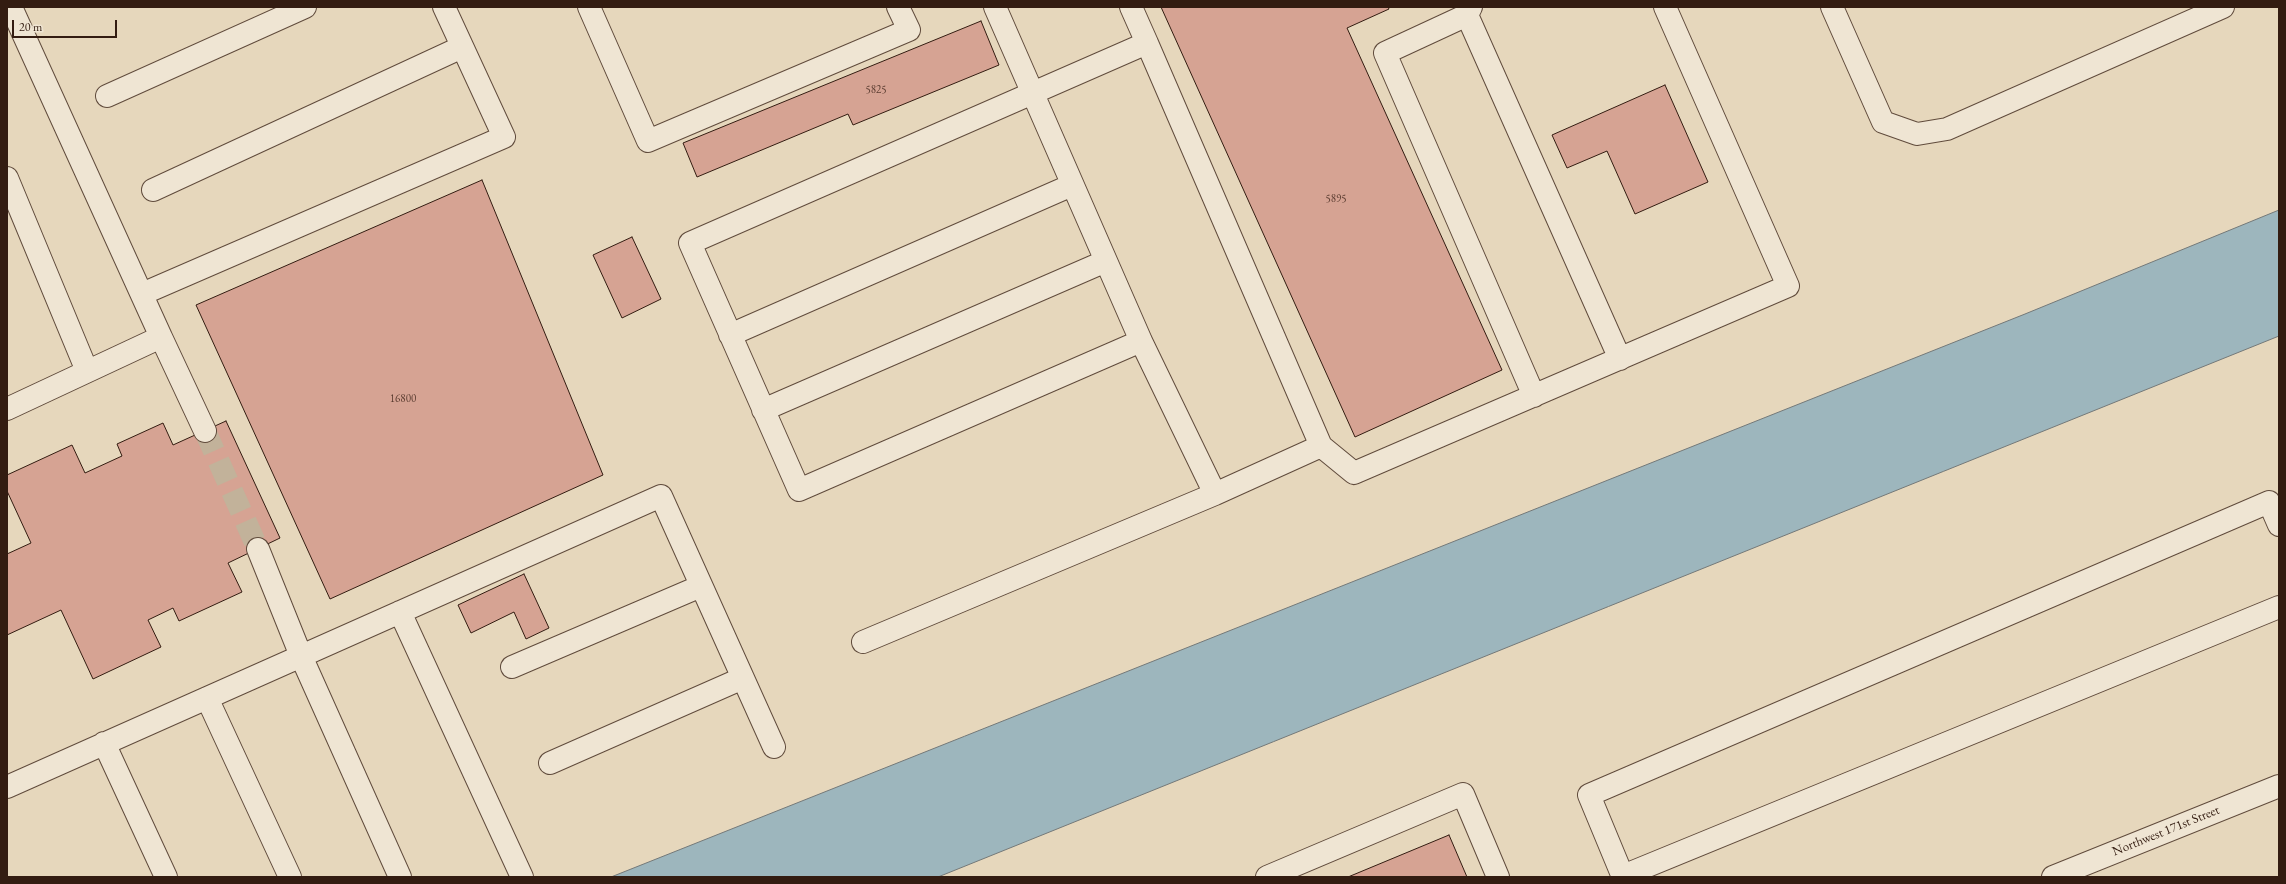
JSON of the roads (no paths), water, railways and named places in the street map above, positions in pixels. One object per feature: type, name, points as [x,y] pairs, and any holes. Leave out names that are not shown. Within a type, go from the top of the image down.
[{"type":"street","points":[[11,7],[205,431]]},
{"type":"street","points":[[107,96],[305,7]]},
{"type":"street","points":[[142,294],[504,137],[444,7]]},
{"type":"street","points":[[589,7],[648,141],[909,30],[898,7]]},
{"type":"street","points":[[995,7],[1141,341],[1215,494]]},
{"type":"street","points":[[1131,7],[1321,446],[1354,473],[1788,286],[1665,7]]},
{"type":"street","points":[[1832,7],[1883,122],[1917,134],[1947,129],[2223,7]]},
{"type":"street","points":[[1534,396],[1385,53],[1469,11],[1620,359]]},
{"type":"street","points":[[1141,341],[799,490],[690,243],[1147,43]]},
{"type":"street","points":[[153,190],[462,47]]},
{"type":"street","points":[[7,178],[87,371]]},
{"type":"street","points":[[730,334],[1072,185]]},
{"type":"street","points":[[763,410],[1106,261]]},
{"type":"street","points":[[7,409],[161,337]]},
{"type":"street","points":[[863,642],[1215,494],[1321,446]]},
{"type":"street","points":[[7,787],[661,496],[774,747]]},
{"type":"street","points":[[2279,525],[2269,502],[1589,796],[1623,876],[2279,607]]},
{"type":"street","points":[[258,549],[302,656],[400,877]]},
{"type":"street","points":[[512,667],[701,586]]},
{"type":"street","points":[[400,612],[522,877]]},
{"type":"street","points":[[550,763],[743,678]]},
{"type":"street","points":[[207,698],[290,877]]},
{"type":"street","points":[[104,744],[166,877]]},
{"type":"street","name":"Northwest 171st Street","points":[[2053,877],[2279,786]]},
{"type":"street","points":[[1267,877],[1463,794],[1498,877]]},
{"type":"water","points":[[2279,210],[2279,336],[938,877],[611,877],[2025,314]]},
{"type":"tunnel","points":[[205,431],[258,549]]}]
